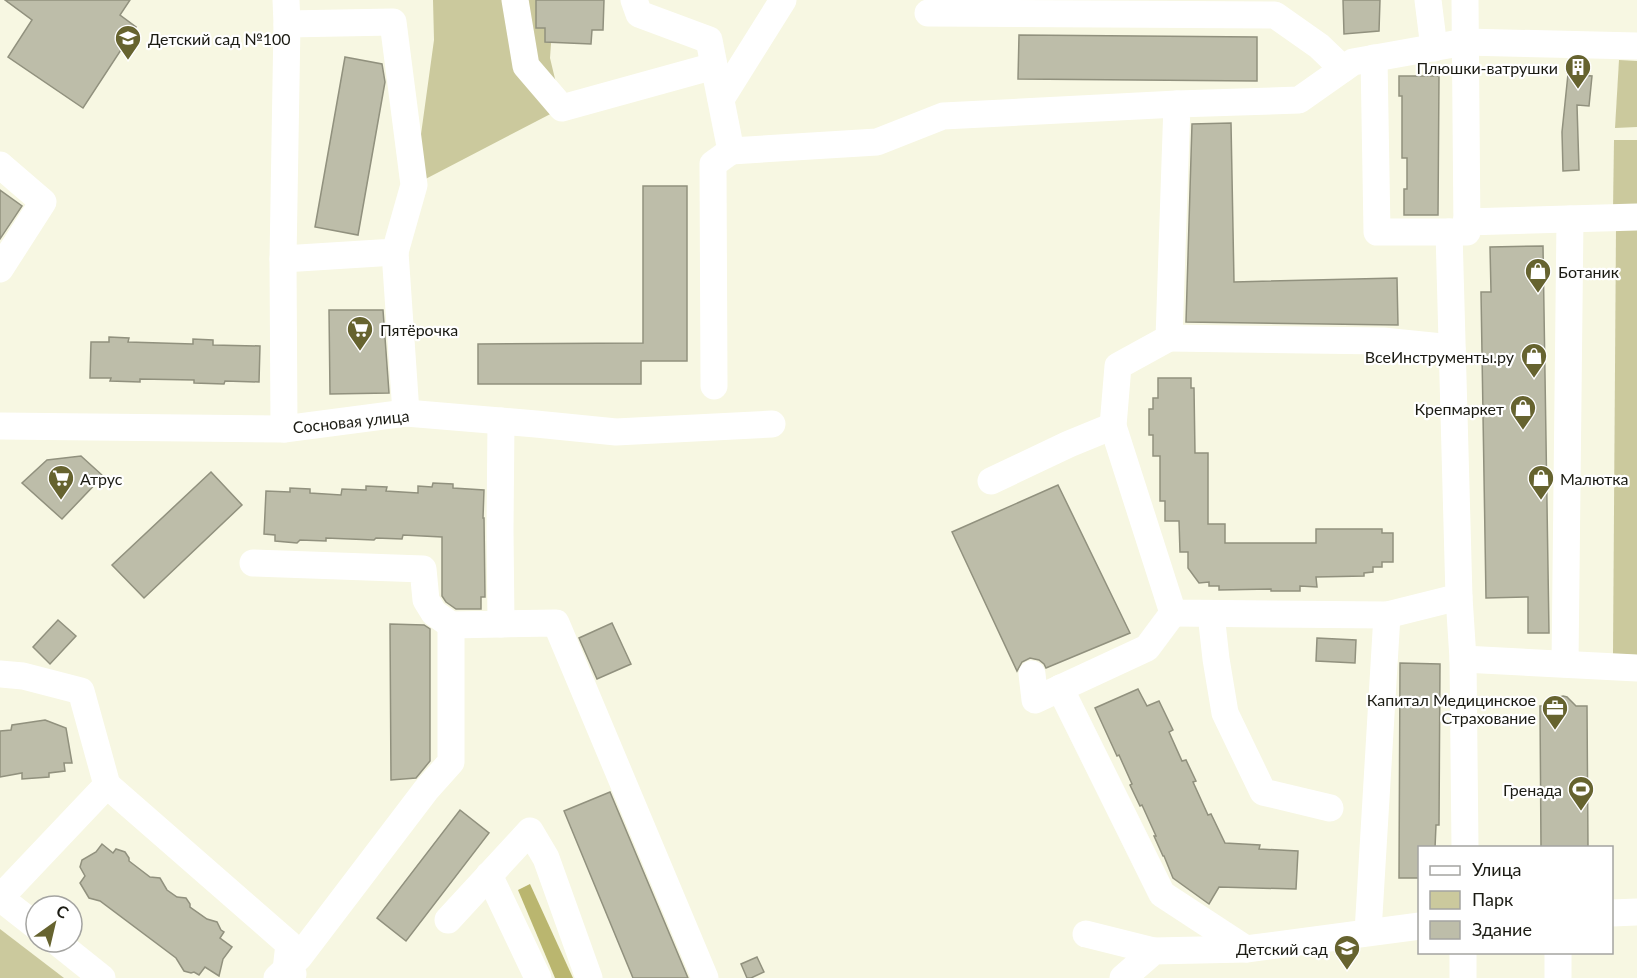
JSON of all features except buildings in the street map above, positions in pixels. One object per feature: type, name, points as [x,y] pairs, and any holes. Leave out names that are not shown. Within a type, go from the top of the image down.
[{"type":"street","points":[[514,0],[526,66],[562,108],[714,66]]},
{"type":"street","points":[[634,0],[639,14],[709,40],[731,151]]},
{"type":"street","points":[[721,99],[783,0]]},
{"type":"street","points":[[1428,0],[1434,48]]},
{"type":"street","points":[[1465,0],[1452,348],[1459,597],[1463,659],[1465,846]]},
{"type":"street","points":[[284,429],[283,259],[287,12],[392,11],[414,185],[395,252],[406,413]]},
{"type":"street","points":[[928,13],[1275,15],[1319,46],[1343,69]]},
{"type":"street","points":[[714,386],[713,164],[731,151],[877,142],[943,116],[1299,100],[1353,62],[1465,42],[1637,46]]},
{"type":"street","points":[[1374,58],[1377,232],[1570,219],[1637,217]]},
{"type":"street","points":[[1169,338],[1178,104]]},
{"type":"street","points":[[0,165],[43,202],[0,269]]},
{"type":"street","points":[[1564,664],[1570,219]]},
{"type":"street","points":[[283,259],[395,252]]},
{"type":"street","points":[[1173,613],[1113,426],[1118,366],[1169,338],[1383,341],[1452,348]]},
{"type":"street","name":"Сосновая улица","points":[[0,426],[284,429],[406,413],[616,432],[772,424]]},
{"type":"street","points":[[501,421],[501,624]]},
{"type":"street","points":[[991,481],[1113,426]]},
{"type":"street","points":[[254,562],[423,569],[426,600],[434,613],[451,625],[556,623],[705,978]]},
{"type":"street","points":[[1173,613],[1387,615],[1459,597]]},
{"type":"street","points":[[1032,674],[1035,700],[1060,688],[1115,651],[1147,648],[1173,613]]},
{"type":"street","points":[[1212,614],[1216,659],[1225,713],[1263,792],[1330,808]]},
{"type":"street","points":[[1368,932],[1387,615]]},
{"type":"street","points":[[288,975],[299,957],[426,790],[451,762],[451,625]]},
{"type":"street","points":[[1463,659],[1637,668]]},
{"type":"street","points":[[0,674],[23,676],[81,691],[107,785],[289,944],[288,975]]},
{"type":"street","points":[[1060,688],[1162,894],[1246,949]]},
{"type":"street","points":[[24,917],[0,898],[107,785]]},
{"type":"street","points":[[448,920],[530,831],[546,858],[589,978]]},
{"type":"street","points":[[489,875],[538,978]]},
{"type":"street","points":[[1613,913],[1637,912]]},
{"type":"street","points":[[1086,934],[1154,951],[1246,949],[1418,926]]},
{"type":"street","points":[[1123,978],[1154,951]]},
{"type":"street","points":[[72,954],[102,978]]},
{"type":"street","points":[[1463,954],[1463,978]]},
{"type":"street","points":[[1558,954],[1558,978]]},
{"type":"green space","points":[[433,0],[554,0],[550,58],[562,108],[414,185],[434,40]]},
{"type":"green space","points":[[1619,60],[1637,61],[1637,127],[1615,128]]},
{"type":"green space","points":[[1614,140],[1637,140],[1637,210],[1613,210]]},
{"type":"green space","points":[[1616,227],[1637,227],[1637,655],[1613,654]]},
{"type":"green space","points":[[0,929],[24,947],[24,954],[33,954],[64,978],[0,978]]},
{"type":"shaded area","points":[[530,884],[573,978],[555,978],[518,890]]},
{"type":"place","name":"Детский сад №100","points":[[128,61]]},
{"type":"place","name":"Плюшки-ватрушки","points":[[1578,90]]},
{"type":"place","name":"Ботаник","points":[[1538,294]]},
{"type":"place","name":"Пятёрочка","points":[[360,352]]},
{"type":"place","name":"ВсеИнструменты.ру","points":[[1534,379]]},
{"type":"place","name":"Крепмаркет","points":[[1523,431]]},
{"type":"place","name":"Атрус","points":[[61,501]]},
{"type":"place","name":"Малютка","points":[[1541,501]]},
{"type":"place","name":"Капитал Медицинское Страхование","points":[[1555,731]]},
{"type":"place","name":"Гренада","points":[[1581,812]]},
{"type":"place","name":"Детский сад","points":[[1347,971]]}]
